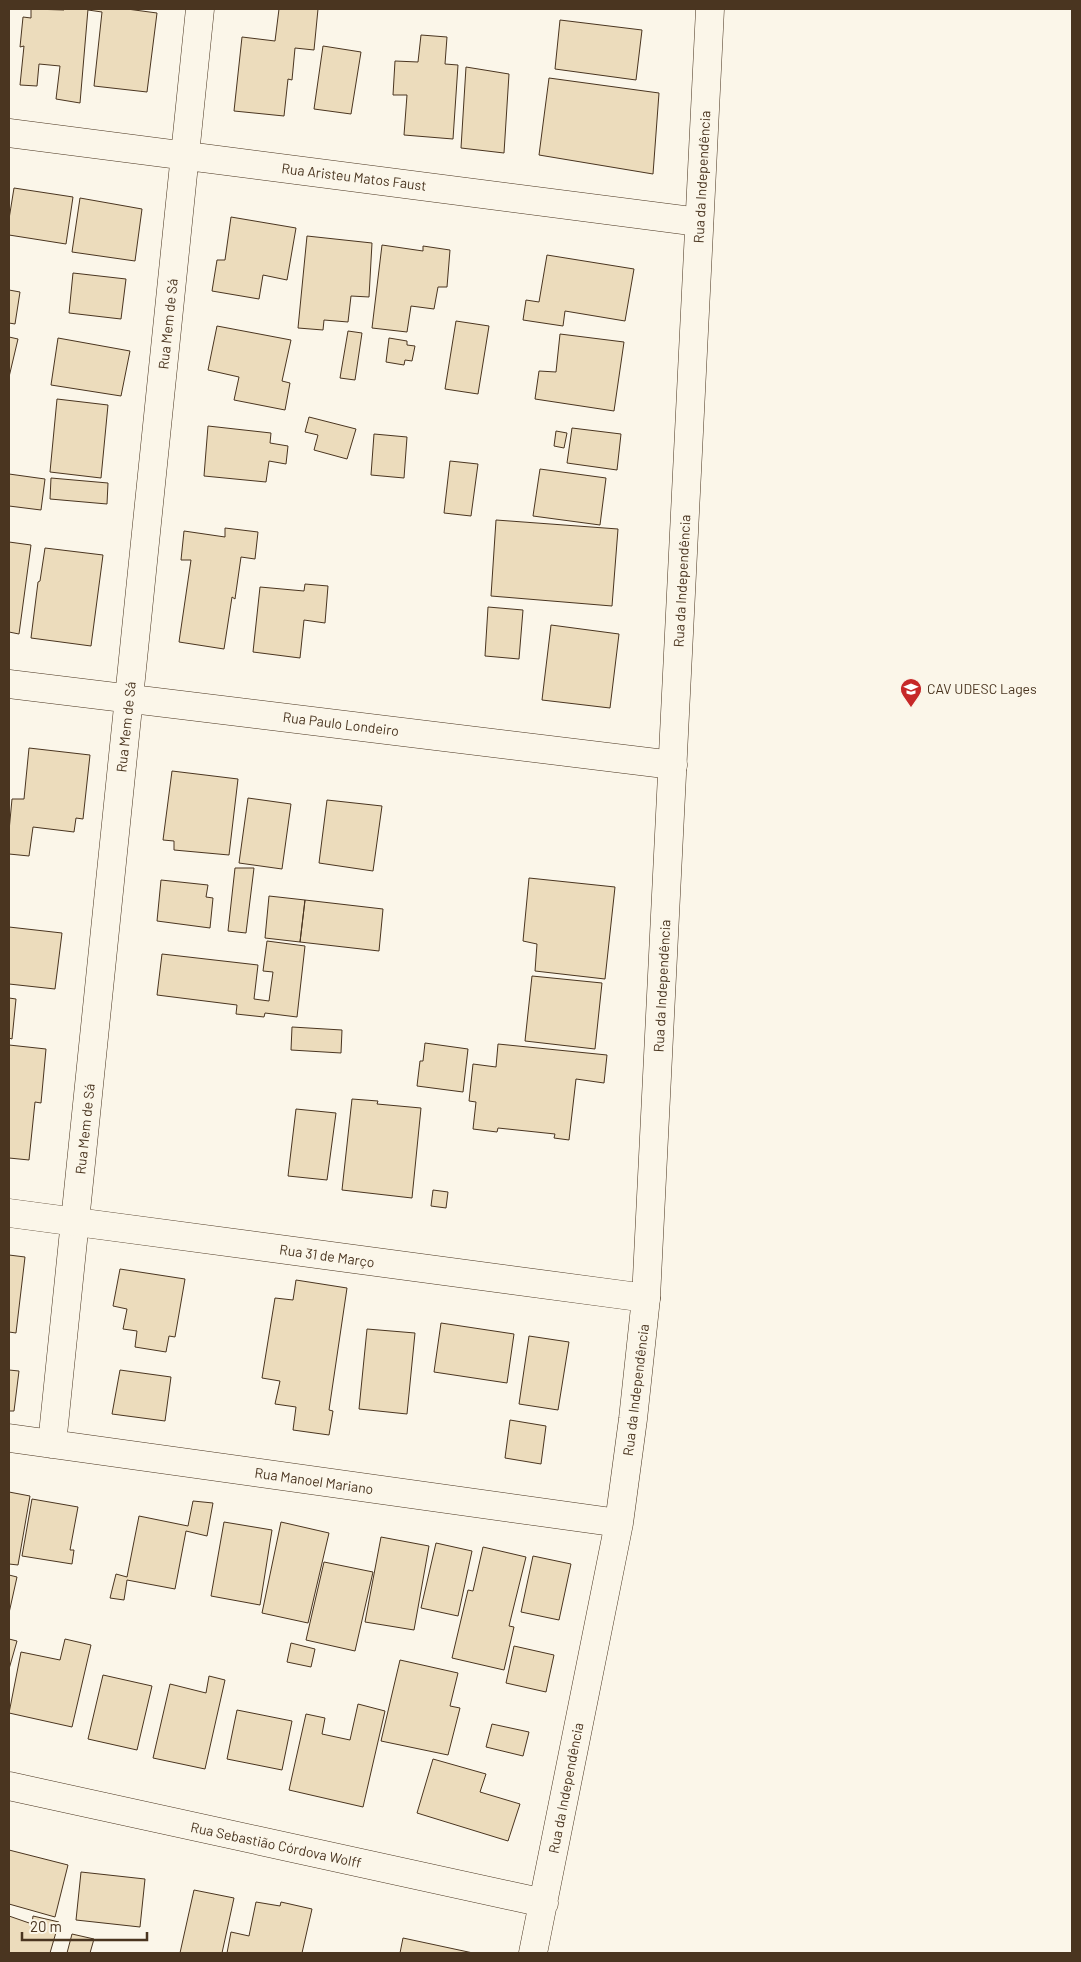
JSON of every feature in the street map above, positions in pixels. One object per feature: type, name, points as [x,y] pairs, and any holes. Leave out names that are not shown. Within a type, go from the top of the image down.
[{"type":"street","name":"Rua Mem de Sá","points":[[52,1444],[200,9]]},
{"type":"street","name":"Rua da Independência","points":[[533,1953],[618,1524],[634,1419],[646,1298],[710,9]]},
{"type":"street","name":"Rua Aristeu Matos Faust","points":[[9,133],[699,222]]},
{"type":"street","name":"Rua Paulo Londeiro","points":[[9,684],[672,765]]},
{"type":"street","name":"Rua 31 de Março","points":[[9,1213],[646,1298]]},
{"type":"street","name":"Rua Manoel Mariano","points":[[9,1438],[618,1524]]},
{"type":"street","name":"Rua Sebastião Córdova Wolff","points":[[9,1786],[544,1903]]},
{"type":"building","points":[[31,9],[88,9],[80,103],[56,99],[60,66],[39,64],[37,86],[20,85],[24,46],[20,47],[23,17],[31,18]]},
{"type":"building","points":[[88,9],[127,9],[157,13],[147,92],[94,86],[102,12]]},
{"type":"building","points":[[279,9],[318,9],[314,50],[295,48],[292,80],[288,79],[284,116],[234,111],[242,37],[275,41]]},
{"type":"building","points":[[560,20],[642,30],[636,80],[555,69]]},
{"type":"building","points":[[421,35],[447,37],[445,64],[458,65],[453,139],[404,135],[407,95],[393,95],[395,61],[418,62]]},
{"type":"building","points":[[323,46],[361,52],[351,114],[314,109]]},
{"type":"building","points":[[466,67],[509,74],[504,153],[461,148]]},
{"type":"building","points":[[549,78],[659,93],[653,174],[539,155]]},
{"type":"building","points":[[14,188],[73,197],[66,244],[9,235],[9,219]]},
{"type":"building","points":[[80,198],[142,209],[135,261],[72,252]]},
{"type":"building","points":[[231,217],[296,228],[287,280],[263,275],[259,299],[212,291],[217,260],[225,260]]},
{"type":"building","points":[[307,236],[372,243],[369,297],[351,296],[348,322],[324,320],[323,330],[298,328]]},
{"type":"building","points":[[382,245],[423,251],[423,246],[450,250],[447,287],[438,287],[434,309],[411,306],[407,332],[372,328]]},
{"type":"building","points":[[547,255],[634,269],[625,321],[565,311],[563,326],[523,320],[526,300],[539,302]]},
{"type":"building","points":[[73,273],[126,279],[121,319],[69,313]]},
{"type":"building","points":[[9,290],[20,292],[15,324],[9,323]]},
{"type":"building","points":[[456,321],[489,326],[478,394],[445,389]]},
{"type":"building","points":[[217,326],[291,340],[282,381],[290,383],[285,410],[234,400],[239,377],[208,370]]},
{"type":"building","points":[[348,331],[362,333],[355,380],[340,378]]},
{"type":"building","points":[[560,334],[624,342],[614,411],[535,399],[539,371],[556,372]]},
{"type":"building","points":[[9,337],[18,339],[9,377]]},
{"type":"building","points":[[58,338],[130,351],[121,396],[51,385]]},
{"type":"building","points":[[389,338],[407,341],[407,345],[415,346],[412,361],[405,360],[404,365],[386,362]]},
{"type":"building","points":[[57,399],[108,405],[101,478],[50,472]]},
{"type":"building","points":[[309,417],[356,429],[347,459],[314,450],[318,435],[305,432]]},
{"type":"building","points":[[208,426],[271,433],[270,443],[288,446],[286,464],[269,461],[266,482],[204,476]]},
{"type":"building","points":[[572,428],[621,434],[617,470],[567,463]]},
{"type":"building","points":[[556,431],[567,433],[564,448],[554,446]]},
{"type":"building","points":[[374,434],[407,437],[404,478],[371,475]]},
{"type":"building","points":[[450,461],[478,464],[471,516],[444,513]]},
{"type":"building","points":[[540,469],[606,478],[600,525],[533,516]]},
{"type":"building","points":[[9,474],[45,479],[41,510],[9,506]]},
{"type":"building","points":[[51,478],[108,483],[107,504],[50,499]]},
{"type":"building","points":[[496,520],[618,529],[612,606],[491,596]]},
{"type":"building","points":[[225,528],[258,532],[255,559],[241,557],[235,599],[232,597],[224,649],[179,642],[191,560],[181,560],[184,531],[225,537]]},
{"type":"building","points":[[9,542],[31,545],[19,634],[9,632]]},
{"type":"building","points":[[45,548],[103,555],[91,646],[31,638],[38,582],[40,581]]},
{"type":"building","points":[[305,584],[328,586],[325,623],[304,620],[300,658],[253,652],[260,587],[304,591]]},
{"type":"building","points":[[488,607],[523,610],[519,659],[485,656]]},
{"type":"building","points":[[551,625],[619,634],[610,708],[542,700]]},
{"type":"building","points":[[29,748],[90,755],[83,819],[76,818],[74,832],[33,827],[29,856],[9,854],[9,831],[12,799],[24,799]]},
{"type":"building","points":[[172,771],[238,779],[229,855],[174,850],[174,841],[163,840]]},
{"type":"building","points":[[248,798],[291,804],[282,869],[239,863]]},
{"type":"building","points":[[327,800],[382,806],[373,871],[319,863]]},
{"type":"building","points":[[235,868],[254,868],[246,933],[228,931]]},
{"type":"building","points":[[529,878],[615,887],[605,979],[535,971],[537,944],[523,941]]},
{"type":"building","points":[[161,880],[208,885],[206,897],[213,898],[210,928],[157,921]]},
{"type":"building","points":[[269,896],[305,900],[300,942],[265,938]]},
{"type":"building","points":[[305,900],[383,909],[379,951],[300,942]]},
{"type":"building","points":[[9,927],[62,933],[55,989],[9,984]]},
{"type":"building","points":[[267,941],[305,946],[297,1017],[265,1013],[264,1017],[236,1014],[237,1005],[157,995],[162,954],[258,965],[254,999],[269,1001],[273,972],[263,971]]},
{"type":"building","points":[[532,976],[602,983],[595,1049],[525,1041]]},
{"type":"building","points":[[9,998],[16,999],[12,1039],[9,1038]]},
{"type":"building","points":[[292,1027],[342,1030],[341,1053],[291,1050]]},
{"type":"building","points":[[425,1043],[468,1049],[463,1092],[417,1086],[420,1061],[423,1061]]},
{"type":"building","points":[[498,1044],[607,1055],[604,1083],[576,1079],[569,1140],[554,1138],[555,1134],[498,1128],[497,1132],[473,1129],[476,1102],[469,1101],[473,1064],[496,1067]]},
{"type":"building","points":[[9,1045],[46,1049],[41,1103],[35,1102],[29,1160],[9,1158]]},
{"type":"building","points":[[352,1099],[378,1101],[377,1104],[421,1108],[412,1198],[342,1190]]},
{"type":"building","points":[[296,1109],[336,1113],[327,1180],[288,1176]]},
{"type":"building","points":[[433,1190],[448,1192],[446,1208],[431,1206]]},
{"type":"building","points":[[9,1255],[25,1257],[16,1333],[9,1332]]},
{"type":"building","points":[[120,1269],[185,1279],[175,1337],[169,1336],[166,1352],[135,1347],[137,1331],[123,1329],[127,1309],[113,1306]]},
{"type":"building","points":[[296,1280],[347,1288],[329,1410],[333,1411],[329,1435],[293,1430],[296,1407],[275,1404],[280,1381],[262,1378],[275,1298],[293,1300]]},
{"type":"building","points":[[441,1323],[514,1334],[507,1383],[434,1372]]},
{"type":"building","points":[[367,1329],[415,1333],[407,1414],[359,1409]]},
{"type":"building","points":[[529,1336],[569,1342],[558,1410],[519,1404]]},
{"type":"building","points":[[9,1370],[19,1371],[14,1411],[9,1411]]},
{"type":"building","points":[[120,1370],[171,1377],[165,1421],[112,1414]]},
{"type":"building","points":[[510,1420],[546,1426],[541,1464],[505,1458]]},
{"type":"building","points":[[9,1492],[30,1496],[18,1565],[9,1564]]},
{"type":"building","points":[[32,1499],[78,1507],[70,1550],[74,1550],[72,1564],[22,1556]]},
{"type":"building","points":[[193,1501],[213,1503],[207,1536],[186,1531],[175,1589],[127,1580],[124,1600],[110,1598],[116,1574],[127,1577],[139,1516],[188,1526]]},
{"type":"building","points":[[224,1522],[272,1530],[260,1605],[211,1596]]},
{"type":"building","points":[[281,1522],[329,1533],[308,1623],[262,1613]]},
{"type":"building","points":[[381,1537],[429,1546],[414,1630],[365,1622]]},
{"type":"building","points":[[436,1543],[472,1551],[458,1616],[421,1608]]},
{"type":"building","points":[[483,1547],[526,1557],[509,1626],[514,1627],[504,1670],[452,1658],[468,1590],[473,1591]]},
{"type":"building","points":[[533,1556],[571,1564],[559,1620],[521,1612]]},
{"type":"building","points":[[324,1562],[373,1572],[355,1651],[306,1640]]},
{"type":"building","points":[[9,1575],[17,1577],[9,1613]]},
{"type":"building","points":[[9,1639],[17,1641],[9,1669]]},
{"type":"building","points":[[65,1639],[91,1645],[72,1727],[9,1713],[21,1652],[60,1660]]},
{"type":"building","points":[[291,1643],[315,1649],[311,1667],[287,1662]]},
{"type":"building","points":[[514,1646],[554,1655],[546,1692],[506,1683]]},
{"type":"building","points":[[400,1660],[458,1673],[450,1706],[460,1708],[448,1755],[381,1741]]},
{"type":"building","points":[[103,1675],[152,1686],[137,1750],[88,1739]]},
{"type":"building","points":[[209,1676],[225,1680],[205,1769],[153,1758],[170,1684],[206,1693]]},
{"type":"building","points":[[358,1704],[385,1711],[363,1807],[289,1790],[306,1714],[325,1718],[322,1734],[350,1740]]},
{"type":"building","points":[[237,1710],[292,1721],[282,1770],[227,1759]]},
{"type":"building","points":[[492,1724],[529,1732],[523,1756],[486,1747]]},
{"type":"building","points":[[433,1759],[486,1774],[480,1792],[520,1804],[508,1841],[417,1813]]},
{"type":"building","points":[[9,1850],[68,1865],[55,1917],[9,1904]]},
{"type":"building","points":[[81,1872],[145,1879],[140,1927],[76,1920]]},
{"type":"building","points":[[194,1890],[234,1898],[222,1953],[180,1953]]},
{"type":"building","points":[[256,1902],[280,1906],[281,1902],[312,1909],[302,1953],[227,1953],[231,1932],[249,1936]]},
{"type":"building","points":[[9,1916],[32,1924],[33,1916],[59,1922],[50,1953],[9,1953]]},
{"type":"building","points":[[72,1934],[94,1939],[90,1953],[67,1953]]},
{"type":"building","points":[[403,1938],[473,1953],[400,1953]]},
{"type":"place","name":"CAV UDESC Lages","points":[[911,708]]}]
